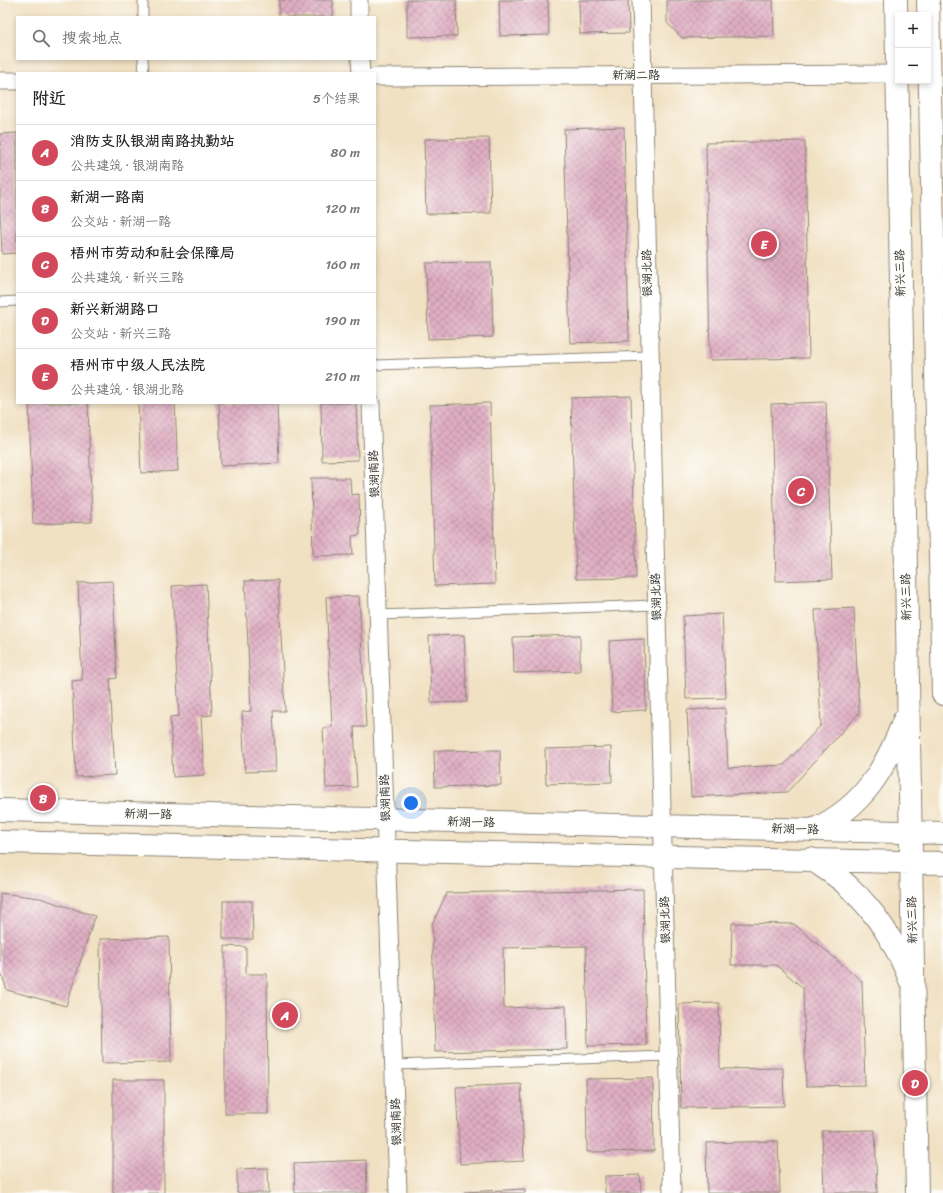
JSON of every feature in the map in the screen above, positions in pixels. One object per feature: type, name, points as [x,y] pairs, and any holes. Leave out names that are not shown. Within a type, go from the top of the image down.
[{"type":"street","points":[[358,0],[359,16]]},
{"type":"street","name":"银湖北路","points":[[641,0],[672,1193]]},
{"type":"street","name":"新兴三路","points":[[896,0],[897,48]]},
{"type":"street","points":[[928,0],[936,73],[943,694]]},
{"type":"street","points":[[360,60],[361,72]]},
{"type":"street","name":"新湖二路","points":[[376,77],[895,74]]},
{"type":"street","points":[[0,81],[16,81]]},
{"type":"street","name":"新兴三路","points":[[897,84],[917,1193]]},
{"type":"street","name":"银湖南路","points":[[371,404],[398,1193]]},
{"type":"street","points":[[812,830],[831,822],[848,809],[866,790],[883,767],[894,746],[908,707]]},
{"type":"street","name":"新湖一路","points":[[0,810],[943,833]]},
{"type":"street","points":[[0,842],[943,862]]},
{"type":"street","points":[[811,859],[849,886],[865,903],[895,946],[913,989]]},
{"type":"lane","points":[[142,0],[143,16]]},
{"type":"lane","points":[[143,60],[144,72]]},
{"type":"lane","points":[[0,302],[16,301]]},
{"type":"lane","points":[[376,365],[650,356]]},
{"type":"lane","points":[[379,615],[656,605]]},
{"type":"lane","points":[[394,1065],[668,1056]]},
{"type":"building","points":[[279,0],[333,0],[333,16],[279,16]]},
{"type":"building","points":[[407,0],[456,0],[457,36],[407,37]]},
{"type":"building","points":[[499,0],[548,0],[549,35],[500,36]]},
{"type":"building","points":[[579,0],[628,0],[629,33],[580,34]]},
{"type":"building","points":[[667,0],[773,0],[774,36],[682,38],[667,23]]},
{"type":"building","points":[[624,127],[629,341],[570,343],[564,129]]},
{"type":"building","points":[[16,133],[16,253],[2,254],[0,208],[0,134]]},
{"type":"building","points":[[489,138],[491,213],[426,214],[424,139]]},
{"type":"building","points":[[805,141],[809,358],[710,360],[706,143]]},
{"type":"building","points":[[491,262],[493,337],[428,339],[426,263]]},
{"type":"building","points":[[631,396],[636,578],[576,579],[571,398]]},
{"type":"building","points":[[826,402],[832,579],[776,581],[771,404]]},
{"type":"building","points":[[490,403],[495,584],[435,586],[430,405]]},
{"type":"building","points":[[29,404],[88,404],[92,522],[33,524]]},
{"type":"building","points":[[138,404],[175,404],[178,471],[141,473]]},
{"type":"building","points":[[219,404],[277,404],[279,463],[221,466]]},
{"type":"building","points":[[321,404],[356,404],[358,460],[322,461]]},
{"type":"building","points":[[311,478],[350,478],[351,495],[359,494],[360,535],[352,536],[353,555],[313,556]]},
{"type":"building","points":[[278,580],[285,711],[273,711],[276,771],[245,772],[242,712],[251,711],[245,581]]},
{"type":"building","points":[[113,581],[117,678],[110,679],[115,775],[76,777],[72,681],[82,680],[78,583]]},
{"type":"building","points":[[206,584],[212,715],[201,716],[204,775],[173,777],[170,717],[179,716],[172,586]]},
{"type":"building","points":[[359,596],[366,727],[354,727],[357,787],[326,788],[323,728],[332,727],[326,597]]},
{"type":"building","points":[[854,608],[859,713],[787,792],[691,797],[687,710],[725,708],[728,768],[784,765],[821,725],[815,610]]},
{"type":"building","points":[[722,614],[726,698],[686,699],[683,616]]},
{"type":"building","points":[[464,635],[467,702],[431,703],[429,636]]},
{"type":"building","points":[[580,635],[580,671],[514,673],[513,637]]},
{"type":"building","points":[[644,639],[646,710],[612,712],[609,641]]},
{"type":"building","points":[[611,747],[612,782],[546,784],[545,749]]},
{"type":"building","points":[[500,750],[501,785],[435,787],[434,751]]},
{"type":"building","points":[[643,889],[646,1045],[588,1046],[586,946],[503,948],[504,1008],[566,1006],[567,1049],[435,1052],[432,924],[447,893]]},
{"type":"building","points":[[0,893],[40,898],[95,916],[66,1006],[7,990],[0,970]]},
{"type":"building","points":[[223,901],[252,901],[253,939],[223,939]]},
{"type":"building","points":[[732,923],[794,924],[862,981],[865,1085],[806,1086],[803,988],[776,965],[731,965]]},
{"type":"building","points":[[169,937],[171,1062],[102,1063],[100,939]]},
{"type":"building","points":[[225,946],[246,947],[246,974],[267,974],[268,1114],[225,1114]]},
{"type":"building","points":[[719,1003],[720,1069],[783,1068],[784,1106],[681,1108],[679,1004]]},
{"type":"building","points":[[653,1078],[654,1151],[587,1152],[586,1079]]},
{"type":"building","points":[[113,1080],[164,1080],[164,1193],[113,1193]]},
{"type":"building","points":[[521,1084],[524,1161],[460,1164],[456,1087]]},
{"type":"building","points":[[875,1130],[877,1193],[824,1193],[822,1131]]},
{"type":"building","points":[[778,1141],[780,1193],[707,1193],[706,1143]]},
{"type":"building","points":[[366,1160],[367,1193],[295,1193],[294,1163]]},
{"type":"building","points":[[268,1168],[269,1193],[237,1193],[237,1169]]},
{"type":"building","points":[[640,1175],[641,1193],[605,1193],[605,1176]]},
{"type":"building","points":[[525,1189],[525,1193],[464,1193],[464,1192]]},
{"type":"place","name":"梧州市中级人民法院","points":[[764,244]]},
{"type":"place","name":"梧州市劳动和社会保障局","points":[[801,491]]},
{"type":"place","name":"新湖一路南","points":[[43,798]]},
{"type":"place","name":"消防支队银湖南路执勤站","points":[[285,1015]]},
{"type":"place","name":"新兴新湖路口","points":[[915,1083]]}]
